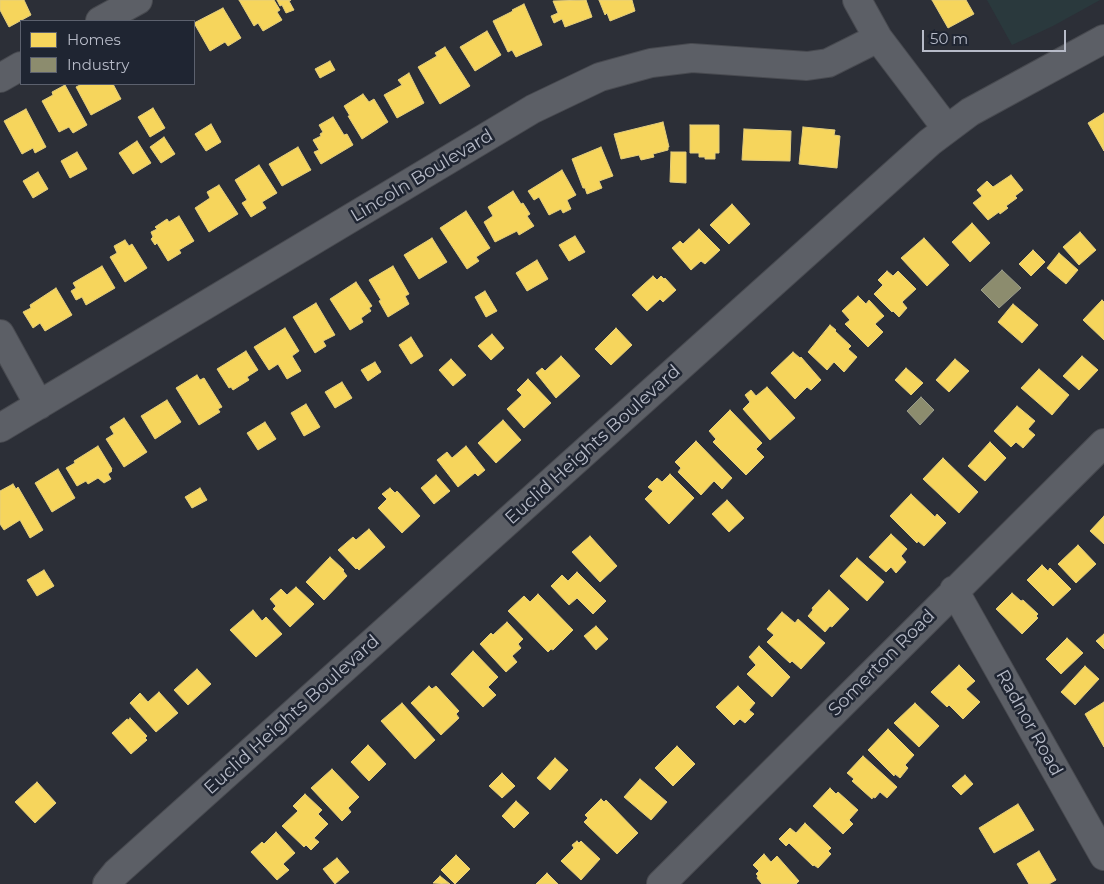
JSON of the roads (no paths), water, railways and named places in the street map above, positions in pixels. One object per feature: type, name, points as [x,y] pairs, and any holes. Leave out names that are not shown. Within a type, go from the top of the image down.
[{"type":"street","points":[[102,20],[138,0]]},
{"type":"street","points":[[857,0],[878,38],[947,129]]},
{"type":"street","name":"Lincoln Boulevard","points":[[0,428],[533,110],[600,77],[651,63],[692,58],[807,66],[828,62],[878,38]]},
{"type":"street","name":"Euclid Heights Boulevard","points":[[107,884],[124,866],[908,162],[970,112],[1104,39]]},
{"type":"street","points":[[0,78],[20,67]]},
{"type":"street","points":[[0,334],[39,404]]},
{"type":"street","name":"Somerton Road","points":[[661,884],[954,590],[1104,443]]},
{"type":"street","name":"Radnor Road","points":[[954,590],[1104,856]]}]
